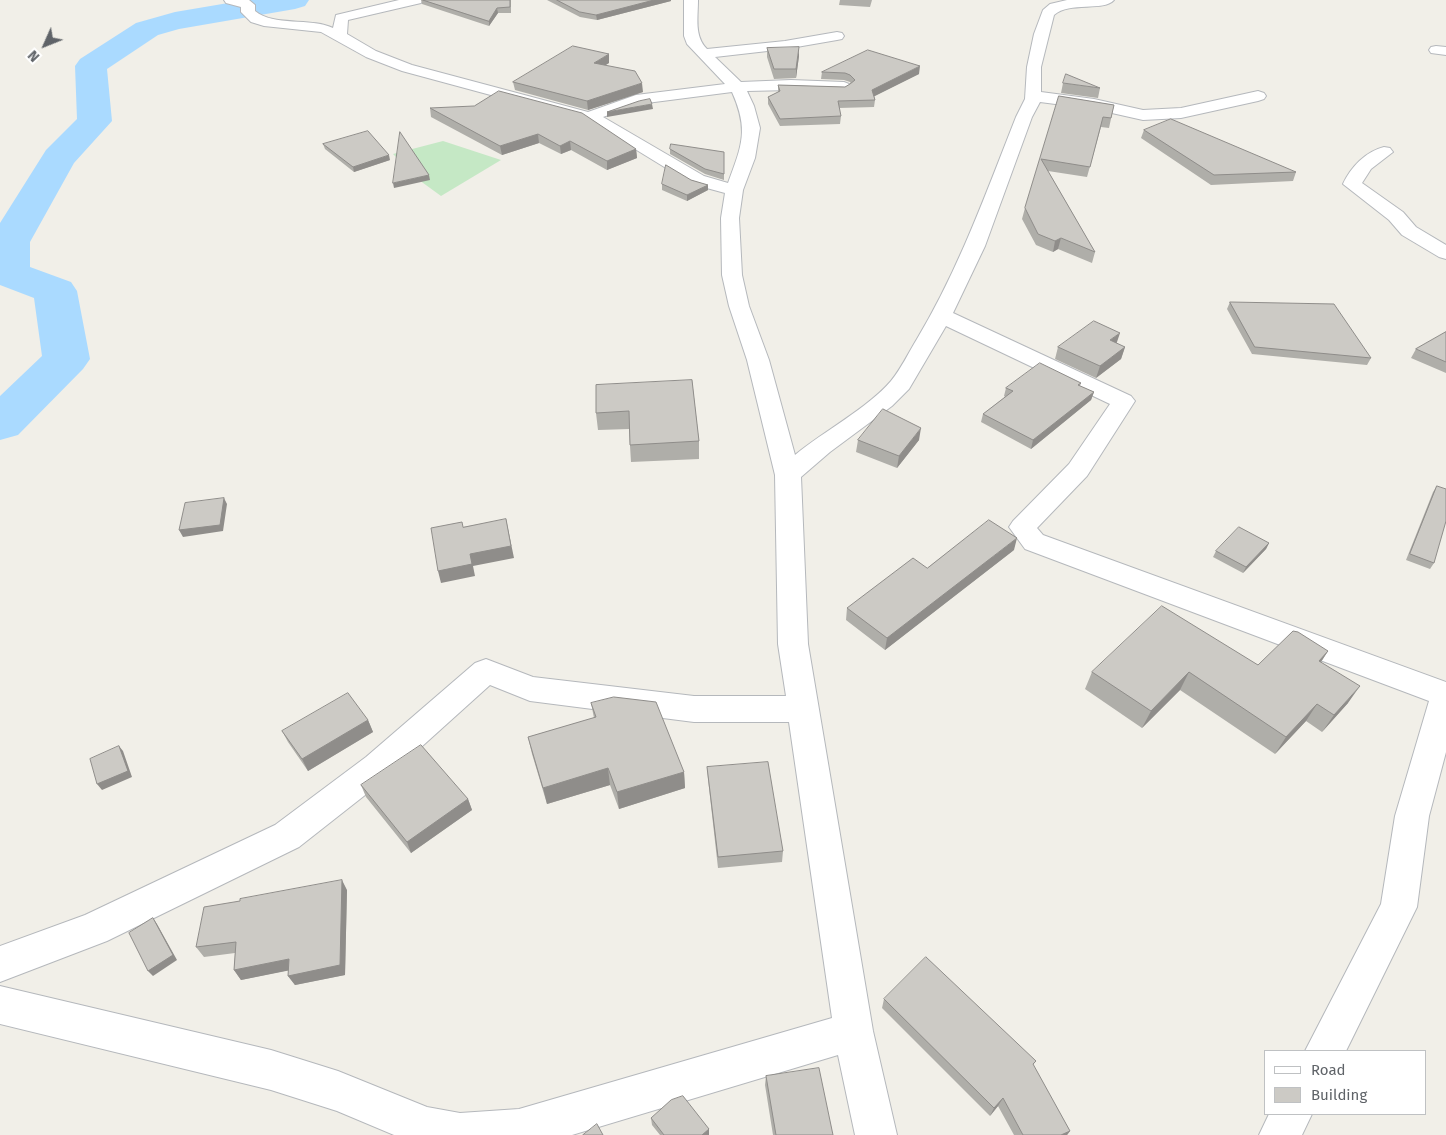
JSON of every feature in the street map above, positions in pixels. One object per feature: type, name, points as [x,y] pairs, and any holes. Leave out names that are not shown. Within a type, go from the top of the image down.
[{"type":"street","points":[[231,0],[242,1],[256,19],[269,23],[316,26],[340,36],[387,62],[589,117],[610,127],[698,180],[734,190]]},
{"type":"street","points":[[340,36],[341,18],[416,0]]},
{"type":"street","points":[[691,0],[691,36],[694,44],[737,87],[746,106],[752,128],[746,158],[734,190],[730,218],[732,275],[739,306],[758,360],[788,475],[793,644],[853,1031],[876,1135]]},
{"type":"street","points":[[788,475],[821,446],[892,393],[901,384],[941,316],[976,246],[1033,96],[1034,67],[1048,12],[1055,7],[1067,4],[1107,0]]},
{"type":"street","points":[[704,54],[786,45],[838,36]]},
{"type":"street","points":[[589,117],[636,100],[737,87],[791,85],[844,87]]},
{"type":"street","points":[[1033,96],[1094,104],[1143,115],[1182,113],[1258,96]]},
{"type":"street","points":[[1384,152],[1363,166],[1356,174],[1352,184],[1396,216],[1408,232],[1446,252]]},
{"type":"street","points":[[941,316],[1123,401],[1078,470],[1022,526],[1034,542],[1446,695],[1412,816],[1399,907],[1326,1050]]},
{"type":"street","points":[[0,964],[94,929],[287,836],[377,767],[486,671],[530,689],[694,709],[803,709]]},
{"type":"street","points":[[0,1005],[271,1070],[338,1091],[427,1128],[460,1134],[519,1130],[853,1031]]},
{"type":"street","points":[[1280,1135],[1290,1115]]},
{"type":"green space","points":[[443,141],[501,160],[441,196],[419,180],[393,154]]},
{"type":"building","points":[[423,0],[510,0],[510,7],[497,8],[489,21]]},
{"type":"building","points":[[557,0],[654,0],[596,15],[580,12]]},
{"type":"building","points":[[573,46],[609,54],[594,63],[635,71],[642,83],[587,101],[513,82]]},
{"type":"building","points":[[799,47],[796,69],[774,69],[767,48]]},
{"type":"building","points":[[868,50],[920,66],[872,90],[875,100],[838,101],[841,116],[780,119],[768,97],[780,91],[778,85],[845,87],[855,80],[850,75],[822,72]]},
{"type":"building","points":[[1066,74],[1100,88],[1063,83]]},
{"type":"building","points":[[499,91],[582,113],[636,149],[607,161],[570,141],[560,146],[538,134],[500,146],[430,108],[474,106]]},
{"type":"building","points":[[1059,96],[1114,105],[1111,118],[1103,117],[1090,167],[1041,159],[1095,252],[1061,238],[1055,241],[1038,234],[1025,208]]},
{"type":"building","points":[[650,99],[652,104],[607,112],[639,101]]},
{"type":"building","points":[[1171,119],[1296,172],[1214,175],[1144,130]]},
{"type":"building","points":[[368,131],[389,155],[353,167],[323,144]]},
{"type":"building","points":[[400,132],[429,175],[393,183]]},
{"type":"building","points":[[671,144],[724,152],[724,174],[705,169],[670,149]]},
{"type":"building","points":[[666,165],[691,180],[708,185],[687,195],[662,184]]},
{"type":"building","points":[[1230,302],[1334,304],[1371,358],[1255,347]]},
{"type":"building","points":[[1094,321],[1120,333],[1110,340],[1125,347],[1100,366],[1058,347]]},
{"type":"building","points":[[1446,332],[1446,362],[1416,349]]},
{"type":"building","points":[[1040,363],[1081,383],[1078,385],[1094,392],[1033,440],[983,414],[1013,391],[1006,388]]},
{"type":"building","points":[[692,380],[699,441],[630,445],[629,411],[596,413],[596,385]]},
{"type":"building","points":[[883,409],[921,428],[899,456],[858,440]]},
{"type":"building","points":[[1437,486],[1446,489],[1446,521],[1434,563],[1410,554]]},
{"type":"building","points":[[224,498],[220,525],[179,530],[185,503]]},
{"type":"building","points":[[506,519],[511,546],[470,554],[472,564],[438,571],[431,528],[462,522],[463,527]]},
{"type":"building","points":[[989,520],[1017,538],[887,638],[847,608],[913,558],[927,568]]},
{"type":"building","points":[[1239,527],[1269,543],[1246,567],[1216,551]]},
{"type":"building","points":[[1162,606],[1258,665],[1293,631],[1298,632],[1328,651],[1319,661],[1360,686],[1334,715],[1317,704],[1286,737],[1189,672],[1151,711],[1092,672]]},
{"type":"building","points":[[348,693],[368,720],[302,759],[282,731]]},
{"type":"building","points":[[614,697],[656,702],[684,772],[617,792],[608,768],[543,788],[528,737],[596,717],[591,703]]},
{"type":"building","points":[[421,745],[468,799],[407,842],[361,785]]},
{"type":"building","points":[[119,746],[128,771],[97,784],[90,759]]},
{"type":"building","points":[[768,762],[783,851],[718,857],[707,767]]},
{"type":"building","points":[[342,880],[340,965],[288,976],[289,959],[234,970],[236,942],[196,947],[204,907]]},
{"type":"building","points":[[153,918],[173,955],[148,971],[129,933]]},
{"type":"building","points":[[926,957],[1036,1061],[1033,1064],[1070,1131],[1061,1135],[1023,1135],[1003,1098],[994,1108],[884,999]]},
{"type":"building","points":[[819,1068],[833,1135],[776,1135],[766,1076]]},
{"type":"building","points":[[683,1096],[709,1129],[702,1135],[664,1135],[651,1118],[671,1100]]},
{"type":"building","points":[[597,1124],[603,1135],[583,1135]]},
{"type":"waterway","points":[[0,424],[66,359],[55,291],[9,274],[9,242],[59,158],[95,121],[91,66],[147,29],[175,21],[295,0]]}]
